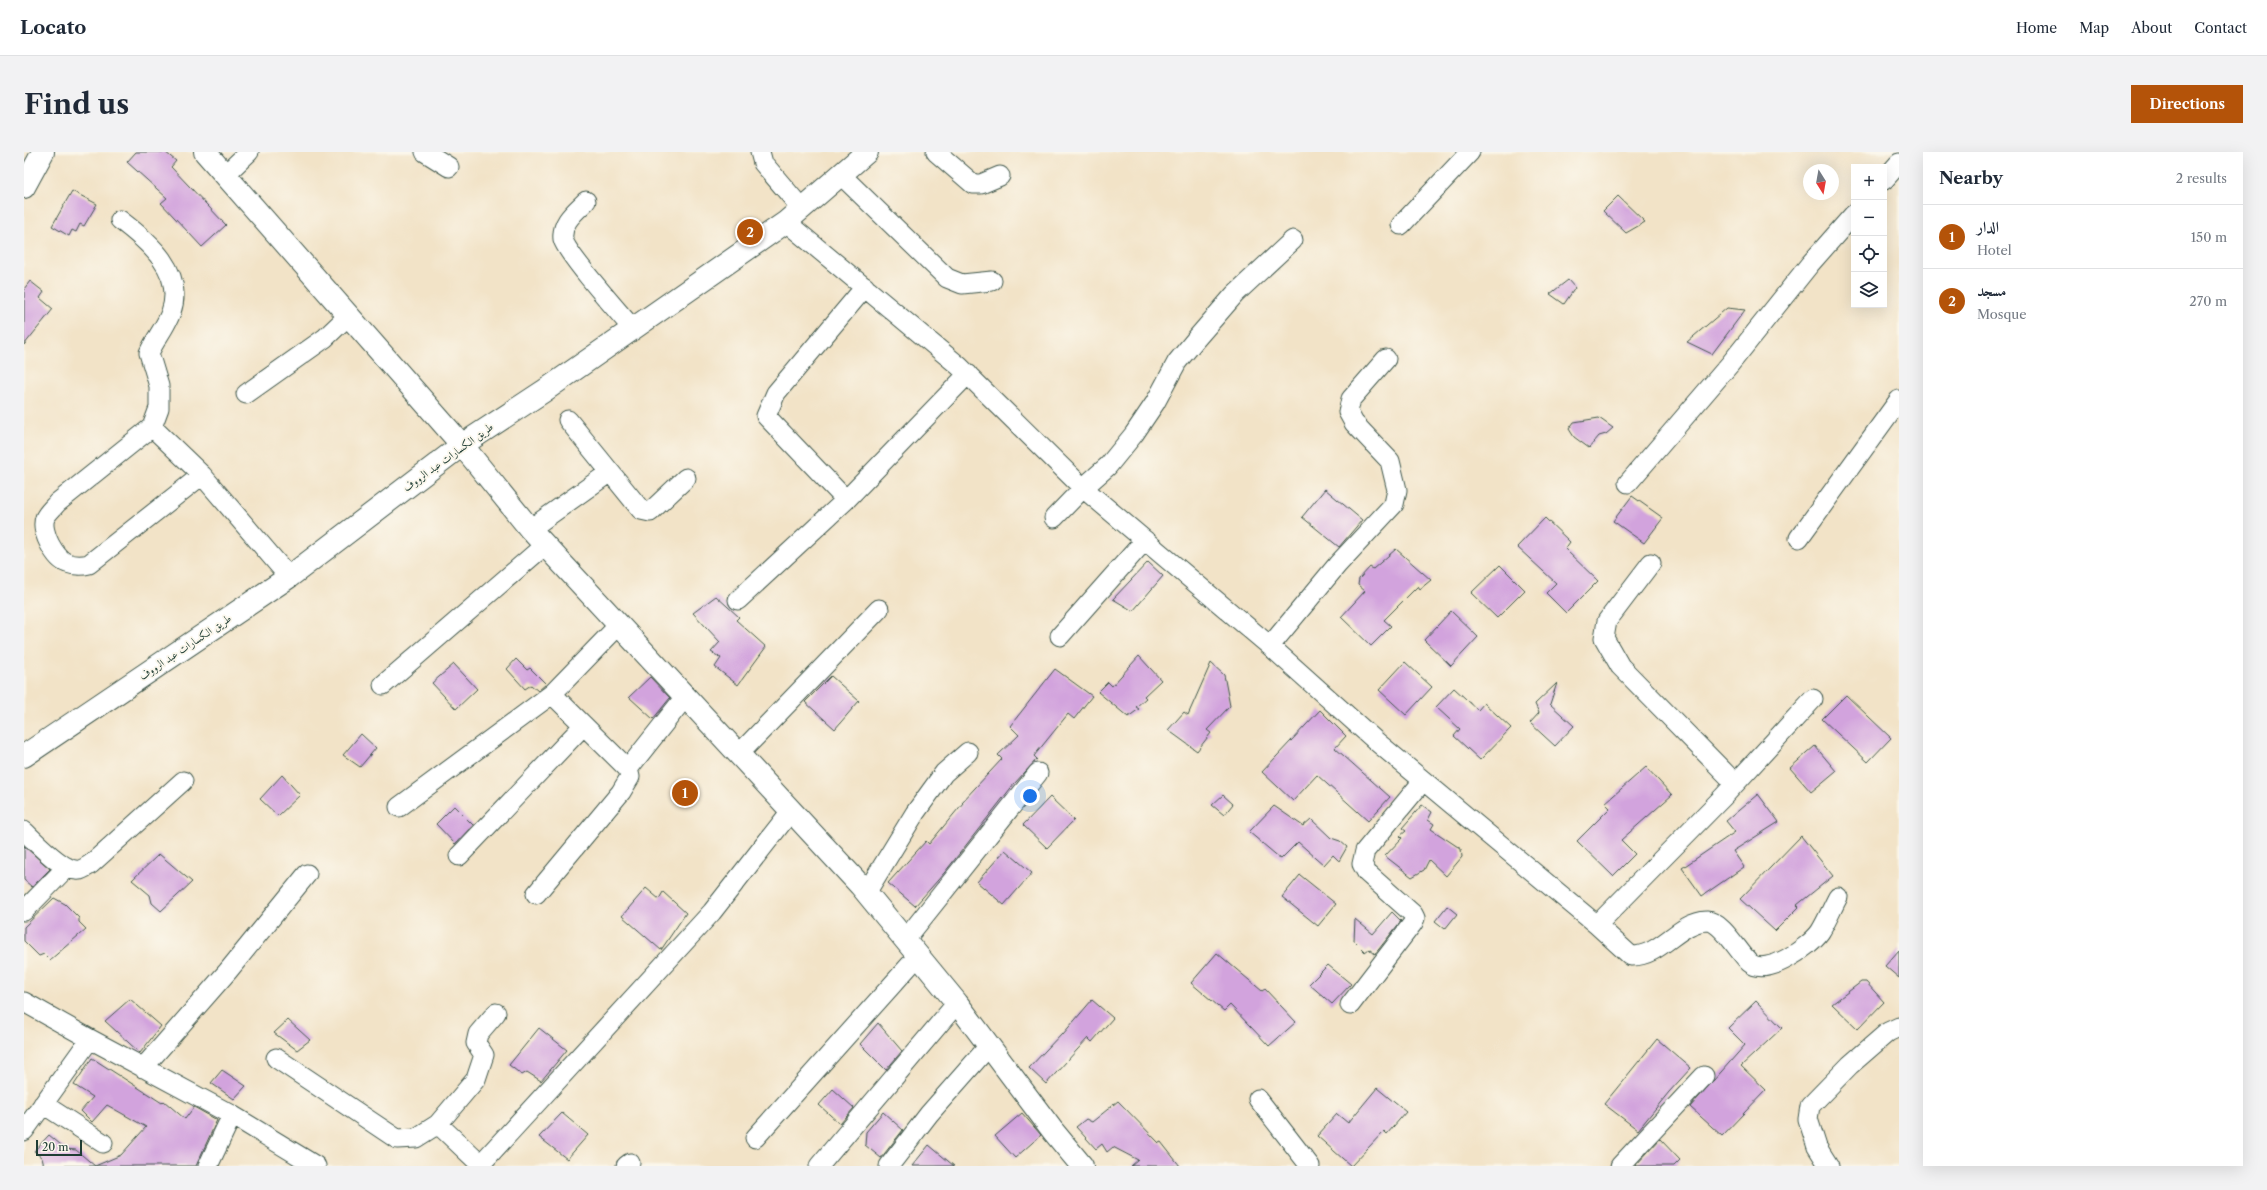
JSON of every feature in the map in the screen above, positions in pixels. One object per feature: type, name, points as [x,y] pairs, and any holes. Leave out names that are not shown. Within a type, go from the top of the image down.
[{"type":"street","points":[[24,187],[43,152]]},
{"type":"street","points":[[205,152],[226,174],[462,445],[530,529],[618,626],[739,754],[866,892],[957,1003],[988,1047],[1082,1166]]},
{"type":"street","points":[[226,174],[249,152]]},
{"type":"street","points":[[425,152],[449,168]]},
{"type":"street","points":[[760,152],[763,163],[794,216],[865,287],[968,374],[1083,488],[1270,646],[1377,742],[1597,925],[1631,956],[1639,957],[1653,950],[1696,922],[1709,921],[1721,929],[1750,963],[1760,968],[1773,965],[1801,950],[1820,932],[1838,897]]},
{"type":"street","name":"طريق الكسارات عبد الرووف","points":[[24,756],[289,578],[462,445],[633,329],[794,216],[867,152]]},
{"type":"street","points":[[936,152],[973,184],[981,184],[1000,176]]},
{"type":"street","points":[[1401,225],[1470,152]]},
{"type":"street","points":[[1887,177],[1899,163]]},
{"type":"street","points":[[841,175],[947,278],[962,284],[992,281]]},
{"type":"street","points":[[586,201],[567,219],[563,239],[574,257],[633,329]]},
{"type":"street","points":[[1628,483],[1730,364],[1810,264],[1851,217]]},
{"type":"street","points":[[120,220],[161,258],[171,271],[174,301],[170,314],[149,353],[150,361],[159,386],[159,408],[152,427],[57,503],[45,518],[45,528],[50,546],[66,563],[79,566],[89,564],[202,475]]},
{"type":"street","points":[[1054,518],[1083,488],[1108,466],[1134,434],[1155,403],[1177,362],[1235,294],[1293,240]]},
{"type":"street","points":[[846,500],[766,416],[776,393],[865,287]]},
{"type":"street","points":[[246,394],[325,338],[349,316]]},
{"type":"street","points":[[1270,646],[1338,564],[1394,504],[1397,490],[1390,461],[1354,423],[1348,412],[1351,399],[1386,360]]},
{"type":"street","points":[[738,600],[846,500],[968,374]]},
{"type":"street","points":[[1799,538],[1899,400]]},
{"type":"street","points":[[568,420],[641,510],[650,512],[686,478]]},
{"type":"street","points":[[152,427],[202,475],[289,578]]},
{"type":"street","points":[[530,529],[610,472]]},
{"type":"street","points":[[1060,636],[1144,540]]},
{"type":"street","points":[[383,685],[545,545]]},
{"type":"street","points":[[1651,563],[1607,621],[1604,638],[1620,666],[1735,783]]},
{"type":"street","points":[[739,754],[879,609]]},
{"type":"street","points":[[399,807],[552,694],[618,626]]},
{"type":"street","points":[[536,894],[621,792],[630,777],[628,768],[583,726],[552,694]]},
{"type":"street","points":[[628,768],[685,697]]},
{"type":"street","points":[[1597,925],[1735,783],[1813,699]]},
{"type":"street","points":[[459,856],[583,726]]},
{"type":"street","points":[[866,892],[915,813],[944,773],[968,752]]},
{"type":"street","points":[[905,940],[1038,772]]},
{"type":"street","points":[[24,831],[67,867],[80,870],[91,864],[183,781]]},
{"type":"street","points":[[1350,1005],[1413,923],[1415,918],[1413,914],[1367,873],[1362,864],[1365,850],[1423,781]]},
{"type":"street","points":[[438,1124],[480,1165],[712,912],[791,811]]},
{"type":"street","points":[[24,911],[67,867]]},
{"type":"street","points":[[143,1068],[228,970],[307,874]]},
{"type":"street","points":[[755,1138],[918,956]]},
{"type":"street","points":[[24,1002],[232,1115],[316,1166]]},
{"type":"street","points":[[819,1166],[957,1003]]},
{"type":"street","points":[[276,1058],[397,1140],[416,1138],[438,1124],[476,1079],[484,1055],[476,1043],[478,1034],[496,1013]]},
{"type":"street","points":[[1829,1166],[1817,1147],[1808,1119],[1810,1106],[1850,1065],[1888,1032],[1899,1027]]},
{"type":"street","points":[[24,1131],[90,1039]]},
{"type":"street","points":[[889,1166],[929,1114],[988,1047]]},
{"type":"street","points":[[1620,1166],[1704,1076]]},
{"type":"street","points":[[1258,1099],[1310,1166]]},
{"type":"street","points":[[43,1104],[103,1143]]},
{"type":"street","points":[[208,1166],[232,1115]]},
{"type":"building","points":[[136,152],[165,152],[176,161],[171,167],[226,225],[202,247],[161,203],[167,198],[127,162]]},
{"type":"building","points":[[72,191],[97,204],[84,226],[80,224],[76,232],[72,230],[69,236],[52,226]]},
{"type":"building","points":[[1618,196],[1645,222],[1626,233],[1603,211]]},
{"type":"building","points":[[1568,280],[1575,288],[1564,304],[1550,294]]},
{"type":"building","points":[[30,281],[44,292],[40,298],[53,309],[24,345],[24,289]]},
{"type":"building","points":[[1727,308],[1745,310],[1712,354],[1687,342]]},
{"type":"building","points":[[1599,418],[1613,428],[1606,434],[1599,436],[1589,448],[1574,437],[1569,429],[1574,422]]},
{"type":"building","points":[[1325,489],[1362,520],[1339,547],[1302,517]]},
{"type":"building","points":[[1632,496],[1663,518],[1644,543],[1613,521]]},
{"type":"building","points":[[1545,518],[1570,542],[1565,549],[1598,581],[1566,613],[1546,593],[1556,583],[1517,547]]},
{"type":"building","points":[[1396,549],[1431,580],[1420,589],[1418,586],[1384,620],[1391,626],[1371,646],[1341,617],[1365,591],[1358,585],[1359,579],[1370,567],[1373,569]]},
{"type":"building","points":[[1148,562],[1163,576],[1133,611],[1113,599]]},
{"type":"building","points":[[1500,565],[1525,590],[1497,618],[1471,593]]},
{"type":"building","points":[[716,596],[739,617],[736,620],[766,647],[738,685],[715,667],[721,658],[711,652],[720,642],[693,613]]},
{"type":"building","points":[[1451,611],[1478,637],[1451,666],[1424,640]]},
{"type":"building","points":[[1139,656],[1161,680],[1144,696],[1146,698],[1136,707],[1139,709],[1128,717],[1098,692],[1108,682],[1112,686]]},
{"type":"building","points":[[516,659],[527,670],[530,668],[546,684],[538,691],[531,685],[525,689],[507,669]]},
{"type":"building","points":[[1405,662],[1432,687],[1406,715],[1379,690]]},
{"type":"building","points":[[1211,663],[1224,675],[1230,706],[1207,730],[1211,733],[1197,751],[1168,730],[1184,712],[1188,715]]},
{"type":"building","points":[[454,664],[477,689],[456,709],[432,683]]},
{"type":"building","points":[[1055,669],[1092,696],[1074,719],[1068,714],[1034,756],[1037,759],[1014,784],[945,872],[915,906],[888,883],[926,841],[929,844],[963,803],[962,802],[1002,759],[998,755],[1019,735],[1010,726]]},
{"type":"building","points":[[831,676],[859,701],[835,729],[805,702]]},
{"type":"building","points":[[650,677],[670,698],[653,719],[629,697]]},
{"type":"building","points":[[1557,683],[1550,704],[1574,726],[1555,746],[1530,723],[1539,713],[1535,704]]},
{"type":"building","points":[[1454,688],[1478,710],[1484,703],[1511,728],[1480,760],[1454,736],[1460,729],[1436,707]]},
{"type":"building","points":[[1846,695],[1891,738],[1868,762],[1822,719]]},
{"type":"building","points":[[1320,710],[1346,736],[1335,748],[1390,797],[1368,821],[1317,775],[1293,801],[1262,772]]},
{"type":"building","points":[[361,734],[376,748],[360,767],[343,755]]},
{"type":"building","points":[[1815,746],[1836,771],[1811,792],[1790,768]]},
{"type":"building","points":[[1646,767],[1672,795],[1621,840],[1635,854],[1613,876],[1577,841],[1610,808],[1605,803]]},
{"type":"building","points":[[282,775],[300,795],[278,816],[260,799]]},
{"type":"building","points":[[1758,794],[1779,822],[1733,851],[1744,867],[1702,896],[1682,868],[1735,832],[1726,821]]},
{"type":"building","points":[[1223,795],[1233,804],[1224,815],[1212,805]]},
{"type":"building","points":[[1050,797],[1074,820],[1047,848],[1023,825]]},
{"type":"building","points":[[1422,805],[1432,812],[1428,820],[1434,824],[1431,829],[1461,849],[1462,857],[1446,876],[1429,860],[1424,870],[1412,877],[1385,856],[1402,838],[1400,836],[1406,831],[1402,828]]},
{"type":"building","points":[[454,806],[473,825],[455,844],[436,824]]},
{"type":"building","points":[[1274,806],[1303,826],[1311,819],[1331,838],[1340,841],[1347,847],[1339,861],[1333,855],[1324,865],[1298,842],[1281,859],[1249,832]]},
{"type":"building","points":[[1801,836],[1833,876],[1797,905],[1799,907],[1775,931],[1740,899]]},
{"type":"building","points":[[24,846],[50,869],[32,887],[24,880]]},
{"type":"building","points":[[1005,850],[1032,873],[1004,905],[977,882]]},
{"type":"building","points":[[159,854],[192,882],[161,911],[152,903],[150,895],[132,880]]},
{"type":"building","points":[[1300,875],[1336,904],[1318,926],[1282,897]]},
{"type":"building","points":[[646,888],[659,899],[663,892],[686,913],[661,950],[622,916]]},
{"type":"building","points":[[54,898],[65,904],[79,918],[79,922],[86,929],[50,960],[44,954],[39,956],[24,941],[24,927]]},
{"type":"building","points":[[1447,906],[1457,914],[1445,929],[1435,921]]},
{"type":"building","points":[[1392,912],[1401,921],[1375,954],[1369,949],[1365,952],[1354,941],[1355,919],[1373,934]]},
{"type":"building","points":[[1899,950],[1899,978],[1885,966]]},
{"type":"building","points":[[1217,953],[1262,991],[1265,989],[1296,1022],[1269,1046],[1230,1005],[1224,1011],[1191,983]]},
{"type":"building","points":[[1328,965],[1351,984],[1332,1004],[1309,984]]},
{"type":"building","points":[[1861,982],[1866,982],[1884,1002],[1858,1029],[1832,1004]]},
{"type":"building","points":[[130,999],[161,1026],[140,1053],[105,1021]]},
{"type":"building","points":[[1092,1000],[1113,1018],[1092,1042],[1088,1038],[1046,1084],[1029,1068],[1062,1033],[1063,1034]]},
{"type":"building","points":[[1756,1001],[1782,1028],[1741,1066],[1766,1090],[1722,1136],[1690,1107],[1745,1045],[1728,1028]]},
{"type":"building","points":[[288,1020],[310,1040],[297,1050],[274,1033]]},
{"type":"building","points":[[878,1023],[902,1051],[886,1070],[860,1044]]},
{"type":"building","points":[[539,1028],[567,1050],[541,1081],[527,1072],[522,1075],[509,1065]]},
{"type":"building","points":[[1657,1039],[1691,1068],[1638,1130],[1604,1104]]},
{"type":"building","points":[[92,1058],[162,1103],[164,1101],[185,1119],[194,1107],[217,1120],[196,1166],[95,1166],[121,1155],[146,1127],[107,1105],[92,1122],[81,1111],[93,1097],[74,1085]]},
{"type":"building","points":[[222,1070],[246,1086],[234,1099],[211,1083]]},
{"type":"building","points":[[1377,1088],[1406,1112],[1387,1134],[1384,1131],[1351,1166],[1317,1136],[1337,1114],[1348,1123]]},
{"type":"building","points":[[833,1089],[854,1108],[840,1124],[819,1105]]},
{"type":"building","points":[[1118,1101],[1159,1143],[1161,1142],[1180,1166],[1131,1166],[1138,1160],[1113,1147],[1107,1152],[1102,1144],[1096,1149],[1076,1127],[1086,1119],[1092,1122]]},
{"type":"building","points":[[883,1112],[903,1130],[881,1158],[865,1145],[866,1132]]},
{"type":"building","points":[[562,1113],[588,1135],[567,1159],[539,1137]]},
{"type":"building","points":[[1022,1113],[1041,1135],[1015,1158],[995,1136]]},
{"type":"building","points":[[49,1135],[66,1149],[76,1150],[95,1166],[44,1166],[42,1158],[34,1151]]},
{"type":"building","points":[[1660,1139],[1680,1160],[1674,1166],[1635,1166]]},
{"type":"building","points":[[929,1145],[954,1166],[912,1166]]},
{"type":"place","name":"مسجد","points":[[750,232]]},
{"type":"place","name":"الدار","points":[[685,793]]}]
